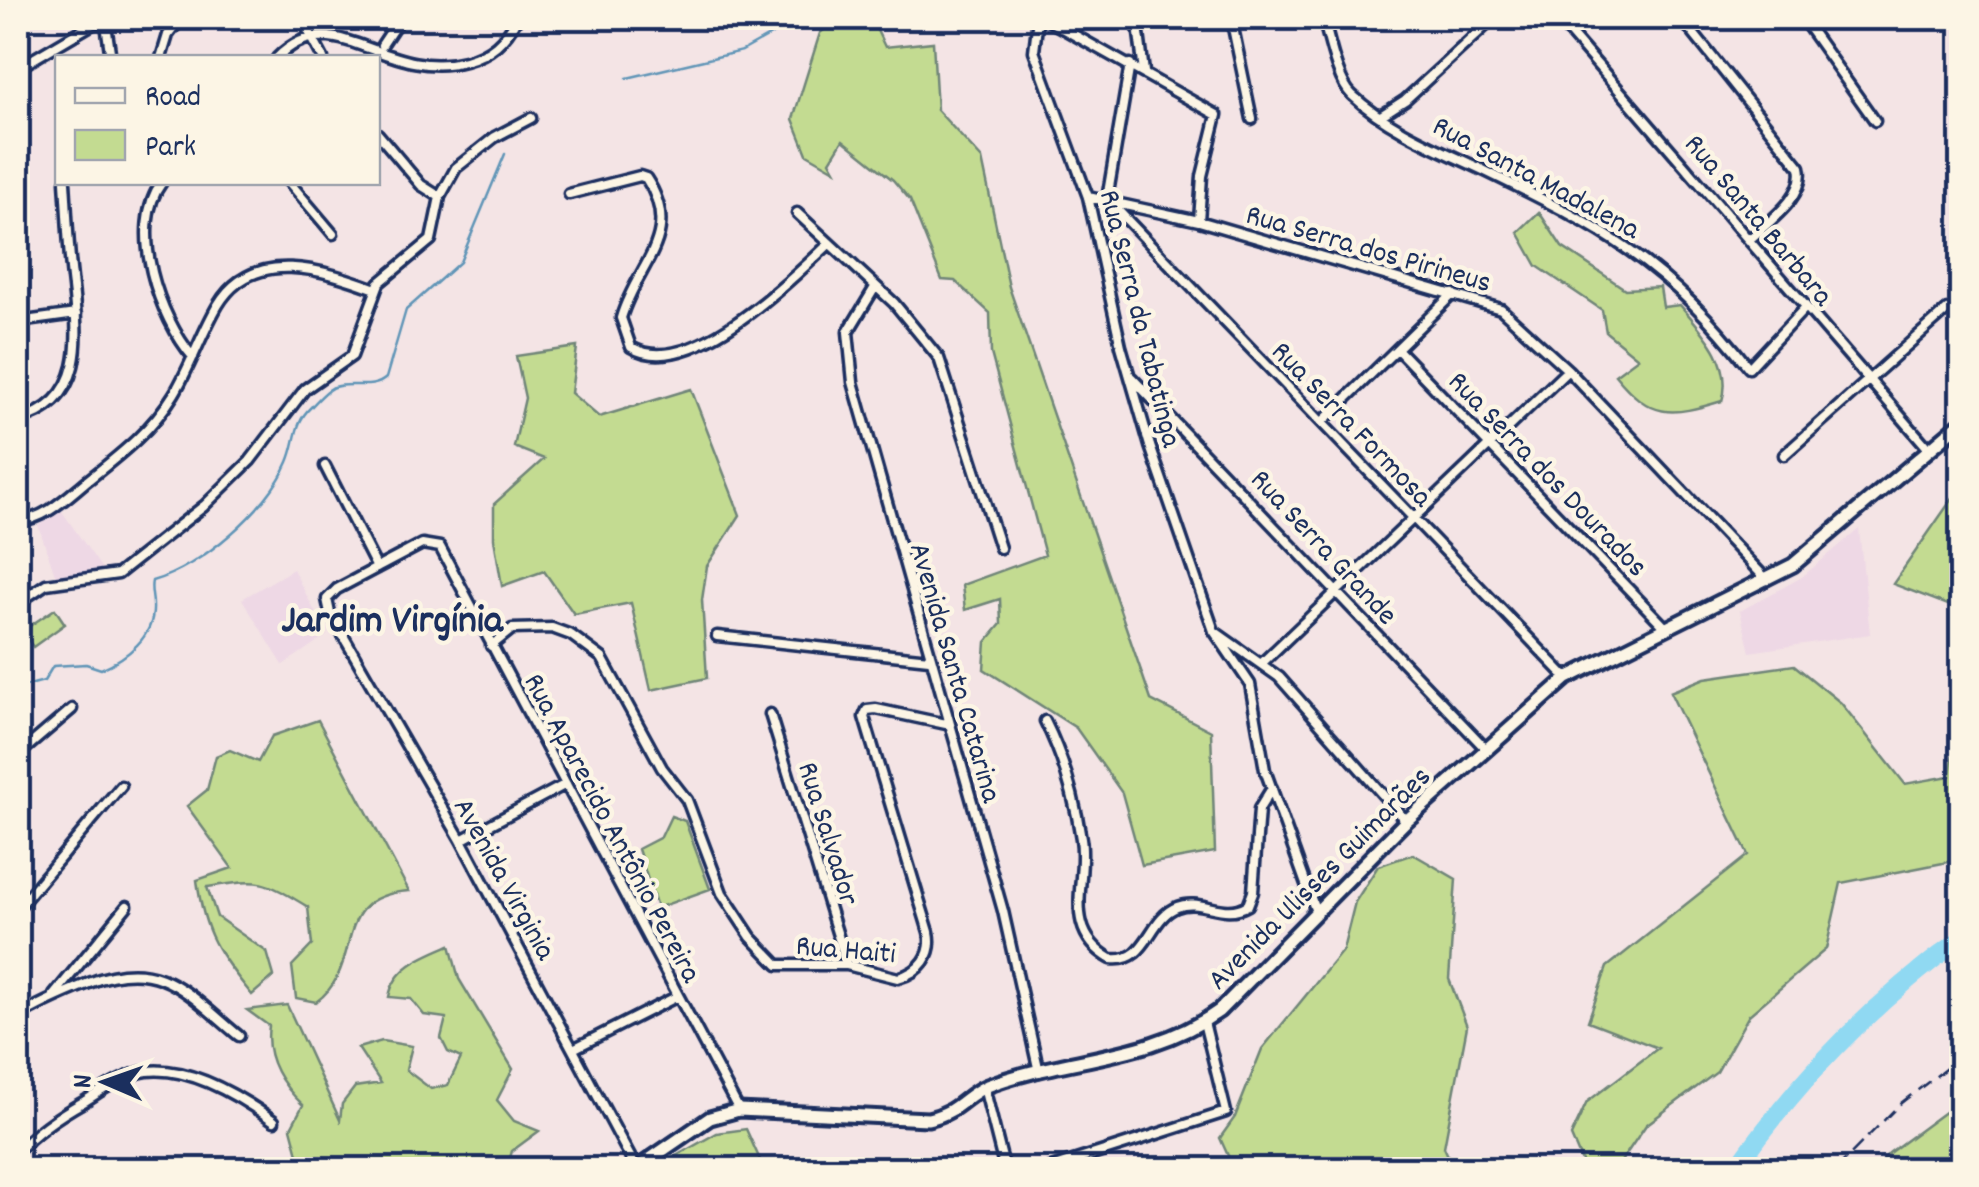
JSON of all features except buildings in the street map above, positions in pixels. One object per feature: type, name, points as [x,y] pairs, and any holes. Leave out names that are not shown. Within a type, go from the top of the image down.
[{"type":"main road","name":"Avenida Ulisses Guimarães","points":[[635,1169],[710,1118],[739,1110],[928,1119],[950,1114],[984,1087],[1118,1056],[1183,1036],[1204,1022],[1317,914],[1331,894],[1406,821],[1567,678],[1767,580],[1812,552],[1962,422]]},
{"type":"street","points":[[18,68],[104,18],[110,55]]},
{"type":"street","points":[[162,55],[168,35],[181,18]]},
{"type":"street","points":[[382,46],[400,18]]},
{"type":"street","points":[[353,30],[415,63],[445,66],[500,45],[516,18]]},
{"type":"street","points":[[1041,18],[1198,101],[1217,115],[1202,176],[1198,221]]},
{"type":"street","name":"Rua Serra da Tabatinga","points":[[1041,18],[1033,34],[1035,58],[1088,197],[1129,375],[1214,631],[1250,684],[1260,754],[1317,914]]},
{"type":"street","points":[[1137,18],[1144,72]]},
{"type":"street","points":[[1231,18],[1252,119]]},
{"type":"street","name":"Rua Santa Madalena","points":[[1324,18],[1350,94],[1408,133],[1578,216],[1629,246],[1705,312],[1749,368],[1805,308]]},
{"type":"street","points":[[1382,115],[1405,100],[1494,18]]},
{"type":"street","name":"Rua Santa Barbara","points":[[1558,18],[1928,448]]},
{"type":"street","points":[[1681,18],[1787,147],[1802,173],[1796,192],[1750,240]]},
{"type":"street","points":[[1802,18],[1875,121]]},
{"type":"street","points":[[279,55],[292,35],[306,26],[322,24]]},
{"type":"street","points":[[306,26],[321,55]]},
{"type":"street","points":[[1107,199],[1130,64]]},
{"type":"street","points":[[18,603],[46,584],[118,574],[204,506],[250,461],[305,389],[352,356],[376,289],[425,249],[436,228],[440,198],[450,176],[466,158],[530,118]]},
{"type":"street","points":[[380,136],[420,185],[440,198]]},
{"type":"street","points":[[570,194],[640,176],[648,180],[660,203],[662,229],[621,318],[631,347],[647,354],[685,349],[726,330],[829,244]]},
{"type":"street","points":[[18,420],[50,405],[69,381],[80,341],[65,185]]},
{"type":"street","points":[[160,185],[149,206],[152,257],[166,313],[194,357]]},
{"type":"street","points":[[292,185],[333,234]]},
{"type":"street","name":"Rua Serra dos Pirineus","points":[[1088,197],[1198,221],[1453,294],[1513,316],[1767,580]]},
{"type":"street","name":"Rua Serra Formosa","points":[[1107,199],[1567,678]]},
{"type":"street","points":[[797,213],[905,315],[939,358],[1000,548]]},
{"type":"street","points":[[18,521],[51,510],[145,434],[194,357],[226,292],[262,270],[317,270],[376,289]]},
{"type":"street","name":"Avenida Santa Catarina","points":[[874,289],[848,332],[848,358],[946,724],[1002,911],[1039,1073]]},
{"type":"street","points":[[1322,422],[1453,294]]},
{"type":"street","points":[[1784,455],[1947,310]]},
{"type":"street","points":[[18,322],[76,314]]},
{"type":"street","name":"Rua Serra dos Dourados","points":[[1399,350],[1666,628]]},
{"type":"street","points":[[1263,662],[1568,370]]},
{"type":"street","name":"Rua Serra Grande","points":[[1129,375],[1487,750]]},
{"type":"street","points":[[325,466],[377,568]]},
{"type":"street","name":"Rua Aparecido Antônio Pereira","points":[[377,568],[430,542],[440,547],[739,1110]]},
{"type":"street","name":"Avenida Virginia","points":[[377,568],[328,595],[330,612],[461,840],[635,1169]]},
{"type":"street","name":"Rua Haiti","points":[[491,646],[512,629],[552,628],[571,635],[602,658],[662,768],[687,800],[714,876],[751,937],[778,965],[847,965],[898,978],[919,969],[932,943],[864,721],[866,712],[887,711],[946,724]]},
{"type":"street","points":[[1214,631],[1263,662],[1377,782],[1406,821]]},
{"type":"street","points":[[717,636],[929,659]]},
{"type":"street","points":[[18,754],[72,710]]},
{"type":"street","name":"Rua Salvador","points":[[770,714],[847,965]]},
{"type":"street","points":[[1045,721],[1061,753],[1081,839],[1080,914],[1093,942],[1111,959],[1125,959],[1138,952],[1173,908],[1186,905],[1229,912],[1248,905],[1253,892],[1259,809],[1272,788]]},
{"type":"street","points":[[461,840],[566,784]]},
{"type":"street","points":[[18,908],[122,786]]},
{"type":"street","points":[[52,998],[127,906]]},
{"type":"street","points":[[18,1017],[52,998],[118,971],[153,974],[181,987],[239,1036]]},
{"type":"street","points":[[573,1049],[678,996]]},
{"type":"street","points":[[1045,1170],[1226,1112],[1204,1022]]},
{"type":"street","points":[[18,1152],[68,1110],[129,1076],[147,1072],[192,1078],[250,1103],[274,1121]]},
{"type":"street","points":[[984,1087],[1006,1170]]},
{"type":"shaded area","points":[[61,510],[105,573],[56,577],[38,525]]},
{"type":"shaded area","points":[[1859,529],[1870,634],[1750,652],[1740,611],[1802,577]]},
{"type":"shaded area","points":[[293,569],[327,635],[283,665],[242,599]]},
{"type":"green space","points":[[839,18],[871,18],[885,47],[933,42],[937,110],[982,159],[1009,287],[1151,700],[1211,731],[1215,852],[1142,865],[1122,793],[1076,728],[984,669],[986,642],[1001,624],[1000,599],[965,610],[962,585],[1045,555],[991,353],[990,313],[955,281],[942,280],[910,200],[893,180],[843,140],[830,161],[835,170],[807,154],[793,119],[820,33]]},
{"type":"green space","points":[[1539,212],[1562,247],[1625,289],[1660,287],[1663,307],[1680,305],[1707,337],[1720,361],[1725,387],[1722,401],[1688,410],[1662,410],[1651,407],[1628,389],[1615,375],[1638,358],[1606,332],[1602,310],[1537,266],[1518,232]]},
{"type":"green space","points":[[577,347],[571,393],[599,417],[691,389],[740,515],[707,566],[702,600],[707,678],[651,690],[631,603],[574,614],[544,571],[502,586],[494,539],[494,504],[544,459],[514,447],[525,398],[516,356]]},
{"type":"green space","points":[[1961,486],[1961,610],[1893,584]]},
{"type":"green space","points":[[55,609],[65,624],[33,647],[22,631]]},
{"type":"green space","points":[[1794,665],[1841,703],[1905,784],[1950,776],[1961,687],[1961,852],[1948,862],[1841,883],[1826,949],[1749,1015],[1717,1072],[1646,1125],[1616,1169],[1585,1169],[1571,1136],[1587,1102],[1658,1048],[1588,1021],[1607,967],[1748,855],[1670,692],[1705,678]]},
{"type":"green space","points":[[318,720],[409,891],[384,896],[367,905],[357,918],[341,969],[316,1002],[296,998],[292,966],[312,945],[308,907],[260,883],[207,887],[217,917],[267,952],[274,976],[252,995],[214,942],[197,880],[232,868],[187,806],[207,790],[216,756],[230,750],[258,762],[272,736]]},
{"type":"green space","points":[[671,816],[685,821],[710,889],[657,908],[638,849],[661,837]]},
{"type":"green space","points":[[1413,854],[1456,879],[1449,979],[1467,1026],[1444,1147],[1454,1169],[1234,1169],[1220,1138],[1235,1117],[1262,1049],[1343,950],[1355,902],[1378,866]]},
{"type":"green space","points":[[450,945],[459,979],[513,1069],[497,1100],[514,1121],[539,1131],[512,1151],[507,1169],[302,1169],[291,1128],[303,1105],[276,1070],[269,1049],[269,1026],[247,1010],[287,1005],[340,1120],[342,1104],[355,1087],[381,1083],[358,1048],[382,1041],[412,1046],[406,1070],[431,1089],[448,1085],[461,1058],[448,1052],[441,1038],[446,1018],[424,1015],[411,999],[389,997],[404,970]]},
{"type":"green space","points":[[1961,1100],[1961,1158],[1949,1169],[1876,1169],[1889,1153]]},
{"type":"green space","points":[[746,1129],[761,1162],[779,1169],[653,1169],[717,1133]]},
{"type":"waterway","points":[[627,78],[742,51],[787,26],[806,27],[820,18]]},
{"type":"waterway","points":[[18,688],[44,681],[53,666],[86,664],[101,669],[129,652],[149,627],[152,581],[191,564],[249,517],[278,480],[291,455],[301,420],[311,407],[334,387],[374,384],[386,378],[406,310],[460,262],[505,154]]},
{"type":"waterway","points":[[1735,1170],[1784,1105],[1839,1045],[1898,989],[1962,938]]},
{"type":"railway","points":[[1835,1170],[1901,1103],[1962,1056]]},
{"type":"district","name":"Jardim Virgínia","points":[[392,617]]}]
